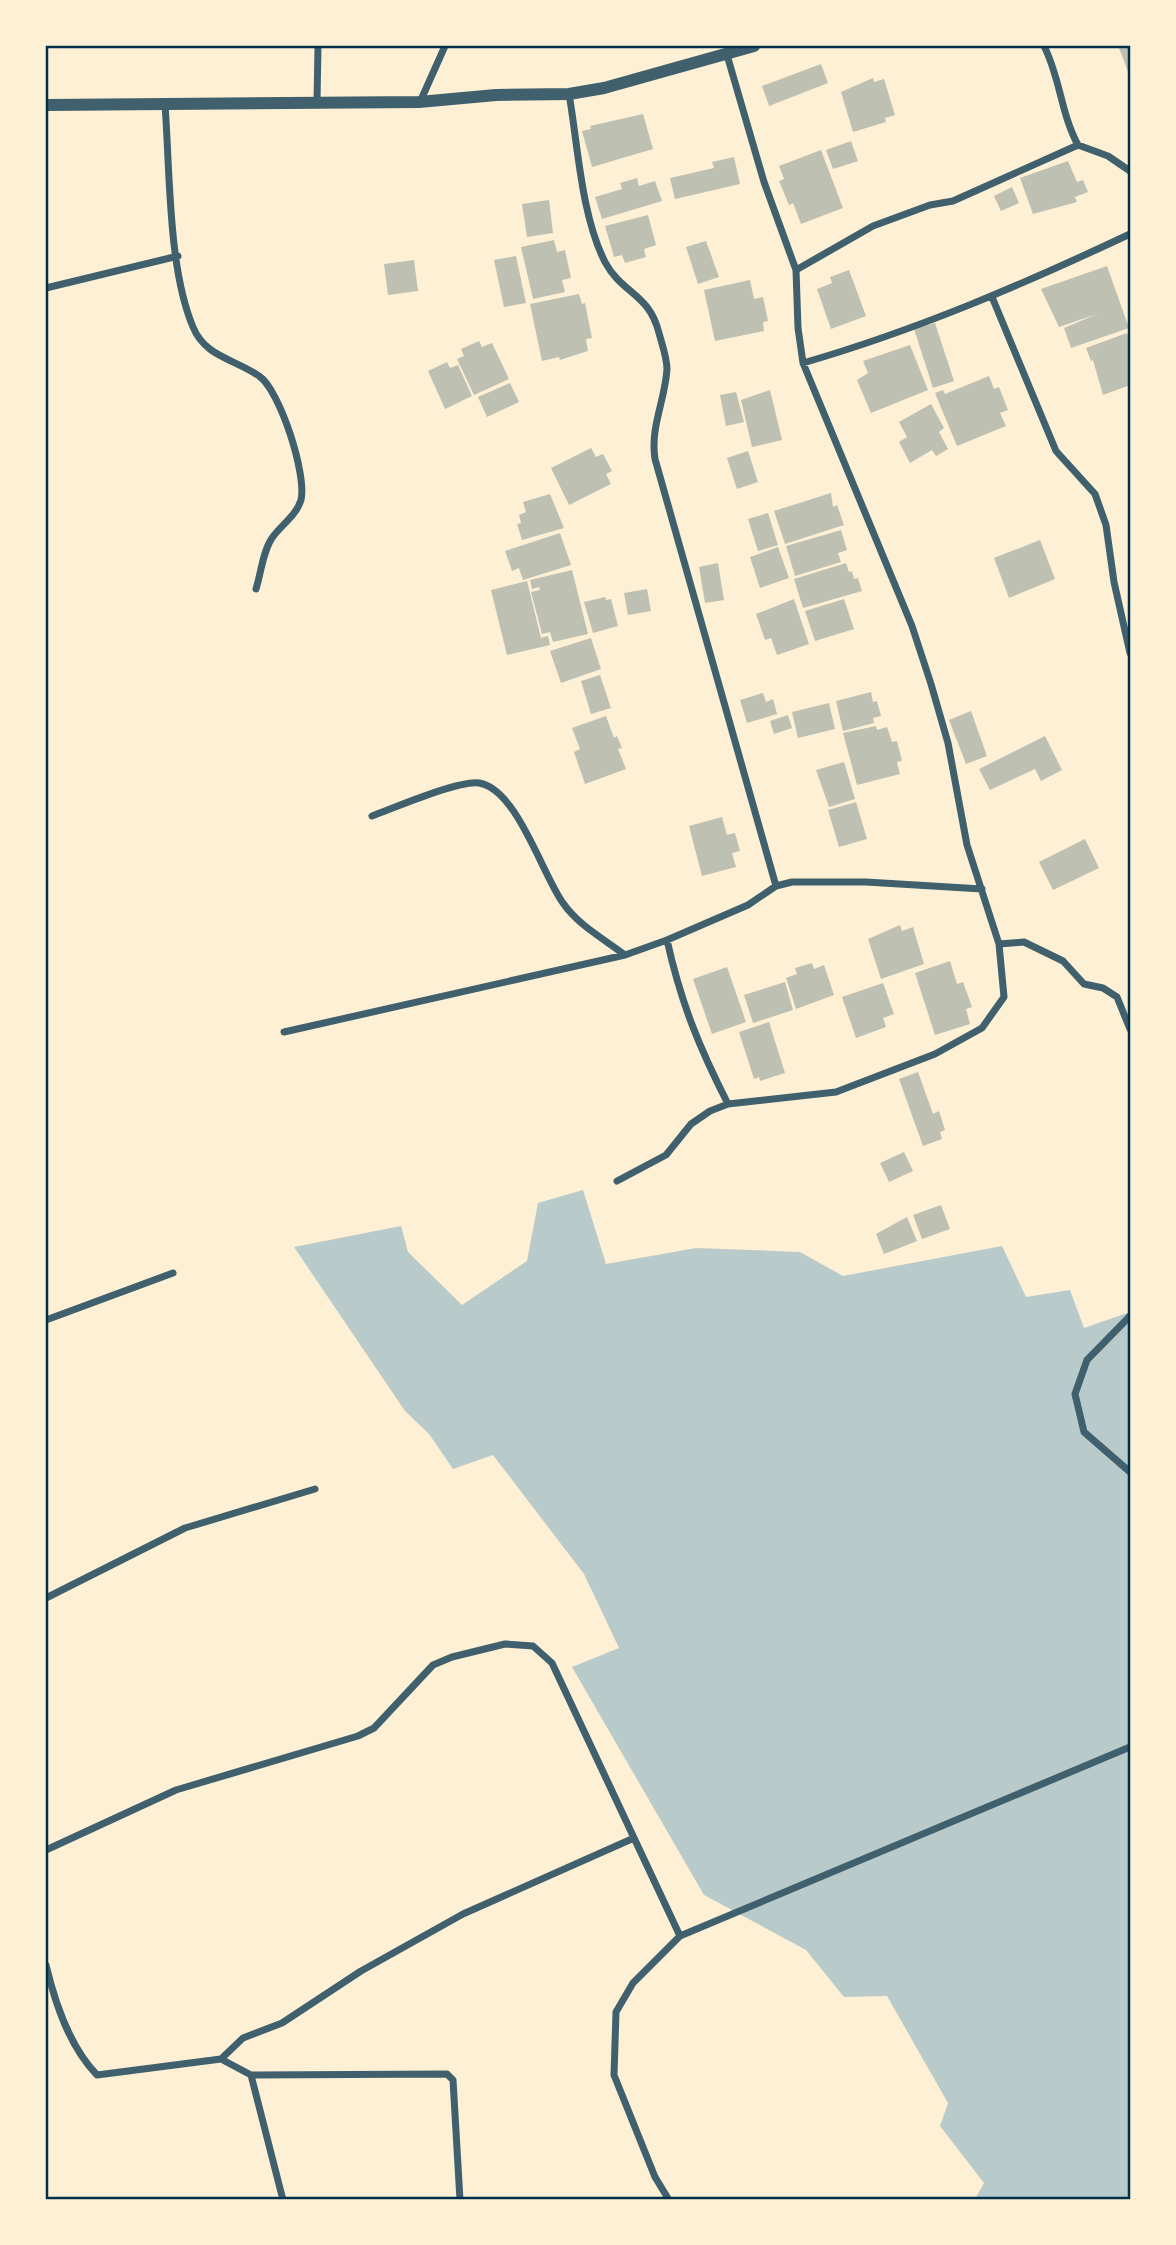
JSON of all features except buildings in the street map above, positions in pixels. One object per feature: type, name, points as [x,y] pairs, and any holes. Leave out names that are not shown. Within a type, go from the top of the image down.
[{"type":"street","points":[[317,102],[318,46]]},
{"type":"street","points":[[419,102],[445,46]]},
{"type":"street","points":[[46,105],[419,102],[496,95],[569,94],[754,46]]},
{"type":"street","points":[[1044,46],[1061,90],[1070,131],[1078,145],[1108,156],[1130,171]]},
{"type":"street","points":[[617,1181],[666,1155],[691,1124],[728,1104],[836,1092],[935,1054],[982,1028],[1004,997],[999,944],[967,845],[948,743],[912,626],[803,363],[798,328],[796,270],[764,182],[727,55]]},
{"type":"street","points":[[569,94],[596,239],[605,263],[618,281],[646,303],[658,330],[667,366],[653,435],[655,459],[776,886]]},
{"type":"street","points":[[165,105],[183,293],[201,344],[261,377],[280,411],[298,458],[301,499],[294,514],[270,540],[256,589]]},
{"type":"street","points":[[796,270],[873,226],[930,205],[954,201],[1078,145]]},
{"type":"street","points":[[803,363],[889,336],[992,297],[1130,234]]},
{"type":"street","points":[[46,288],[178,256]]},
{"type":"street","points":[[992,297],[1056,451],[1095,494],[1106,525],[1114,582],[1130,653]]},
{"type":"street","points":[[372,816],[454,788],[477,783],[494,789],[510,806],[564,904],[586,927],[625,954]]},
{"type":"street","points":[[284,1032],[625,954],[667,940],[748,905],[776,886],[792,882],[866,882],[982,889]]},
{"type":"street","points":[[667,940],[678,991],[696,1041],[728,1104]]},
{"type":"street","points":[[999,944],[1024,942],[1063,961],[1084,984],[1103,988],[1117,997],[1130,1029]]},
{"type":"street","points":[[46,1320],[173,1273]]},
{"type":"street","points":[[1130,1316],[1087,1360],[1075,1394],[1084,1432],[1130,1472]]},
{"type":"street","points":[[46,1598],[185,1528],[315,1489]]},
{"type":"street","points":[[46,1850],[177,1790],[358,1736],[374,1728],[433,1665],[505,1644],[533,1646],[552,1663],[680,1936]]},
{"type":"street","points":[[668,2200],[655,2177],[614,2075],[616,2012],[633,1983],[680,1936],[1130,1747]]},
{"type":"street","points":[[46,1965],[61,2014],[82,2060],[97,2075],[221,2059],[243,2038],[282,2023],[361,1971],[463,1914],[634,1838]]},
{"type":"street","points":[[221,2059],[251,2076],[447,2074],[453,2080],[460,2200]]},
{"type":"street","points":[[251,2076],[283,2200]]},
{"type":"shaded area","points":[[583,1190],[606,1264],[696,1248],[800,1252],[843,1276],[1002,1246],[1026,1297],[1070,1290],[1084,1328],[1130,1312],[1130,2199],[975,2199],[984,2183],[940,2126],[948,2103],[887,1996],[844,1997],[806,1950],[704,1895],[572,1667],[619,1648],[584,1574],[493,1455],[453,1469],[429,1434],[405,1411],[294,1247],[401,1226],[408,1252],[462,1305],[527,1261],[538,1203]]}]
